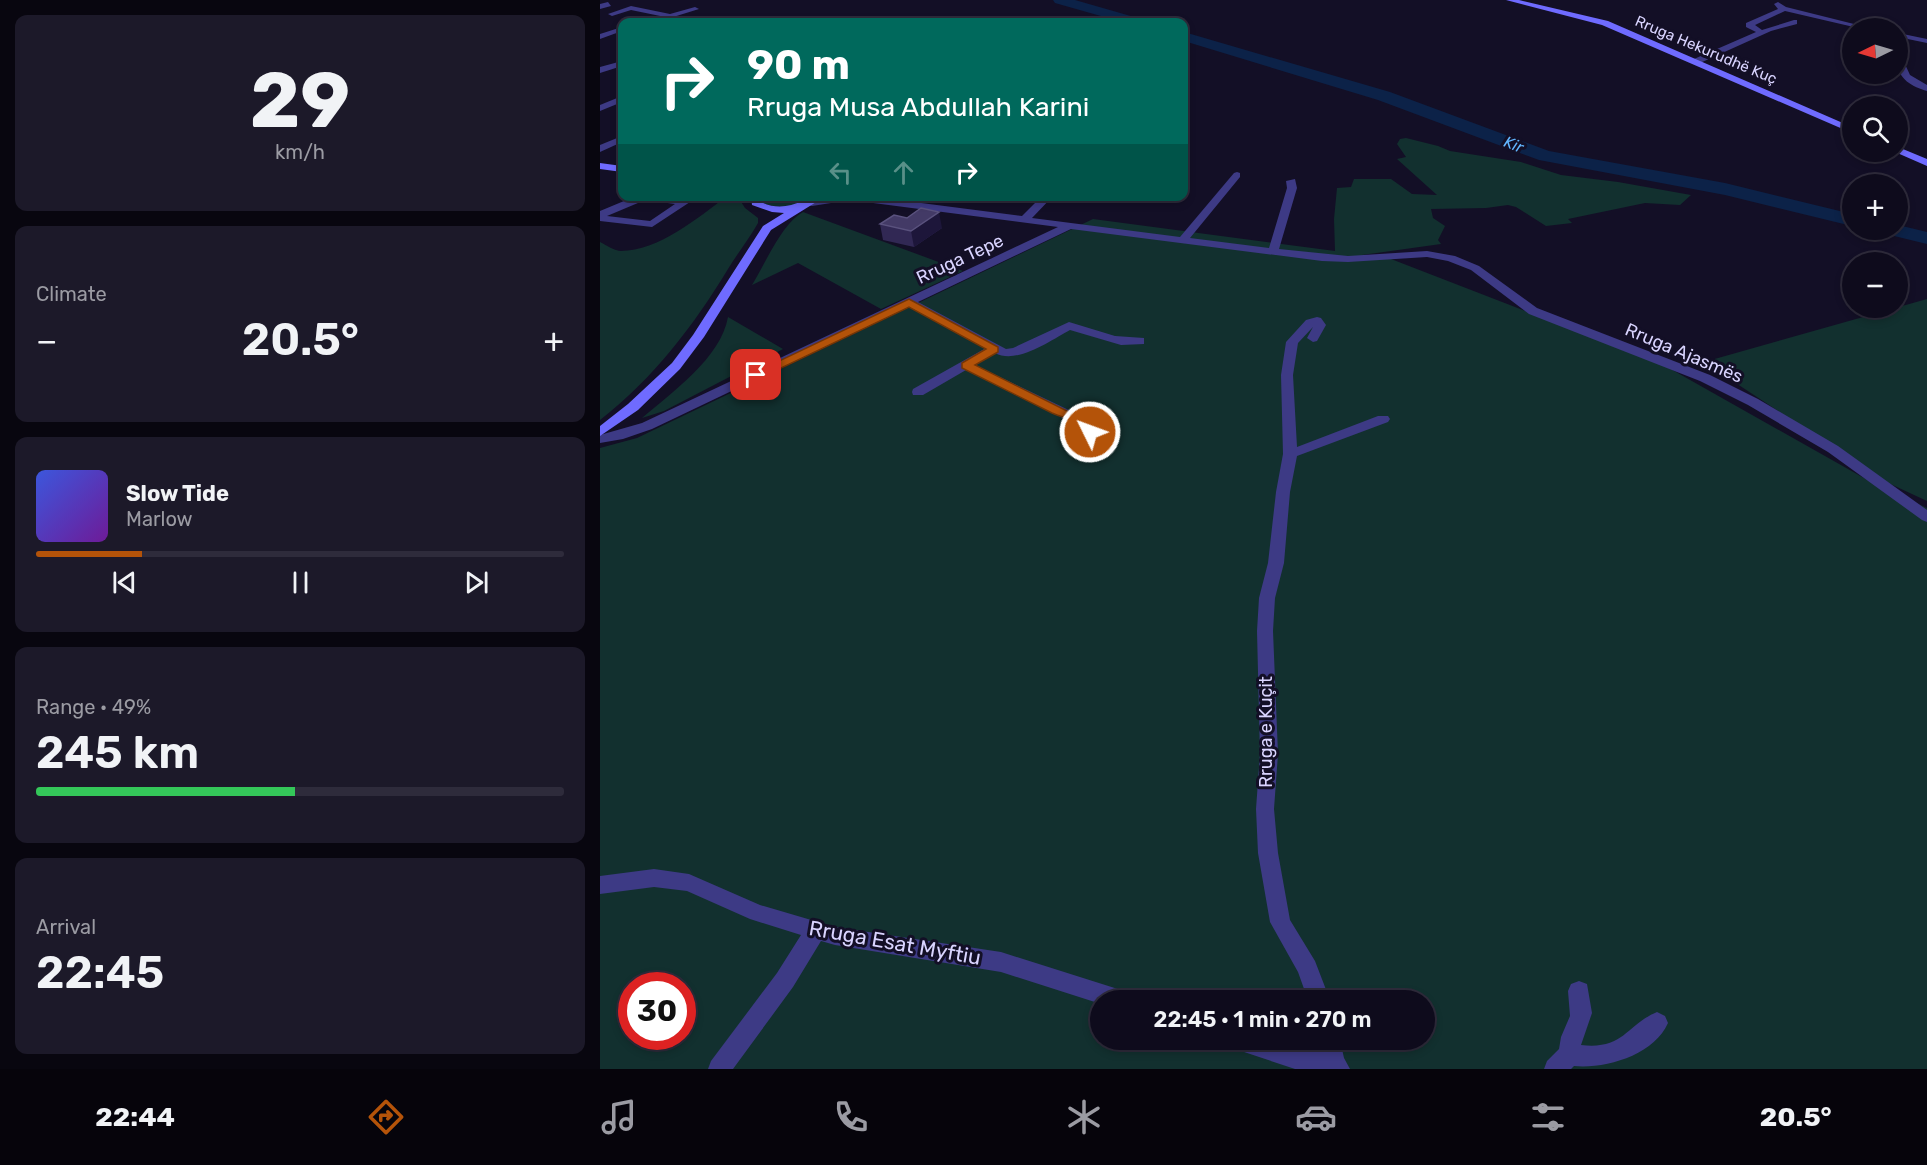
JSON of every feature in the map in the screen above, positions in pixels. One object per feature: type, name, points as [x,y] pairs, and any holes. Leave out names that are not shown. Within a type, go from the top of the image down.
[{"type":"street","name":"Rruga Hekurudhë Kuç","points":[[1510,0],[1598,21],[1696,61],[1842,126]]},
{"type":"street","points":[[1786,0],[1777,4],[1784,9],[1842,22]]},
{"type":"street","points":[[612,14],[631,8],[670,16],[695,9]]},
{"type":"street","points":[[1761,32],[1749,25],[1784,9]]},
{"type":"street","points":[[656,18],[662,16]]},
{"type":"street","points":[[1696,61],[1761,32],[1794,22]]},
{"type":"street","points":[[600,37],[618,30]]},
{"type":"street","points":[[1908,37],[1927,41]]},
{"type":"street","points":[[600,70],[618,64]]},
{"type":"street","points":[[1908,79],[1927,88]]},
{"type":"street","points":[[600,108],[618,101]]},
{"type":"street","points":[[600,149],[618,141]]},
{"type":"street","points":[[1908,154],[1927,163]]},
{"type":"street","points":[[600,166],[618,168]]},
{"type":"street","points":[[1183,240],[1237,176]]},
{"type":"street","points":[[1274,251],[1292,181]]},
{"type":"street","points":[[600,216],[635,201]]},
{"type":"street","points":[[600,216],[652,224],[685,202],[682,201]]},
{"type":"street","points":[[756,201],[764,208],[788,210],[812,202]]},
{"type":"street","name":"Rruga Ajasmës","points":[[880,201],[1336,259],[1415,254],[1450,258],[1475,268],[1533,311],[1724,386],[1833,449],[1927,517]]},
{"type":"street","points":[[926,206],[932,201]]},
{"type":"street","points":[[1025,219],[1043,201]]},
{"type":"street","points":[[600,432],[648,393],[688,351],[767,228],[812,202]]},
{"type":"street","points":[[764,208],[767,228]]},
{"type":"street","name":"Rruga Tepe","points":[[600,438],[618,436],[647,426],[1071,225]]},
{"type":"street","points":[[909,302],[1004,353],[1016,352],[1069,326],[1122,343],[1140,341]]},
{"type":"street","name":"Rruga e Kuçit","points":[[1313,338],[1320,325],[1317,321],[1310,323],[1292,342],[1287,375],[1290,454],[1283,492],[1276,563],[1267,598],[1264,630],[1269,754],[1266,830],[1280,922],[1307,968],[1315,990]]},
{"type":"street","points":[[918,392],[994,349]]},
{"type":"street","points":[[966,365],[1067,415],[1088,422],[1093,427],[1090,432],[1072,448]]},
{"type":"street","points":[[1290,454],[1383,419]]},
{"type":"street","name":"Rruga Esat Myftiu","points":[[600,885],[654,878],[689,883],[757,913],[836,936],[1001,962],[1090,990]]},
{"type":"street","points":[[719,1069],[785,980],[816,930]]},
{"type":"street","points":[[1563,1061],[1573,1030],[1581,1018],[1579,991]]},
{"type":"street","points":[[1563,1061],[1618,1053],[1635,1044],[1657,1023]]},
{"type":"street","points":[[1270,1050],[1304,1061],[1336,1066],[1332,1050]]},
{"type":"green space","points":[[1406,138],[1450,151],[1521,162],[1561,175],[1691,195],[1680,205],[1645,203],[1568,219],[1572,223],[1546,226],[1516,207],[1508,205],[1486,208],[1431,209],[1433,218],[1445,226],[1438,240],[1441,244],[1362,255],[1391,259],[1660,363],[1871,482],[1927,508],[1927,1069],[600,1069],[600,448],[637,438],[1093,219],[1335,251],[1334,219],[1337,188],[1351,187],[1354,179],[1391,179],[1412,194],[1437,195],[1397,159],[1406,157],[1397,144],[1400,139]]},
{"type":"green space","points":[[720,201],[741,201],[745,208],[758,218],[758,223],[672,350],[638,387],[600,420],[600,242],[621,251],[635,250],[649,246],[677,232]]},
{"type":"green space","points":[[764,201],[806,201],[784,207],[765,204]]},
{"type":"green space","points":[[803,212],[963,271],[881,309],[798,263],[752,285],[781,234],[795,217]]},
{"type":"green space","points":[[1927,299],[1927,501],[1884,481],[1704,362],[1860,318],[1908,318],[1908,304]]},
{"type":"green space","points":[[728,317],[783,349],[664,411],[642,418],[680,386],[705,360],[716,347]]},
{"type":"building","points":[[921,208],[939,212],[911,231],[880,224],[894,215],[907,218]]},
{"type":"waterway","name":"Kir","points":[[1060,0],[1122,18]]},
{"type":"waterway","name":"Kir","points":[[1188,37],[1384,96],[1545,156],[1725,189],[1842,218]]},
{"type":"waterway","name":"Kir","points":[[1908,234],[1927,238]]},
{"type":"route","points":[[756,375],[909,302],[994,349],[966,365],[1067,415],[1088,422],[1093,427],[1090,432]]}]
